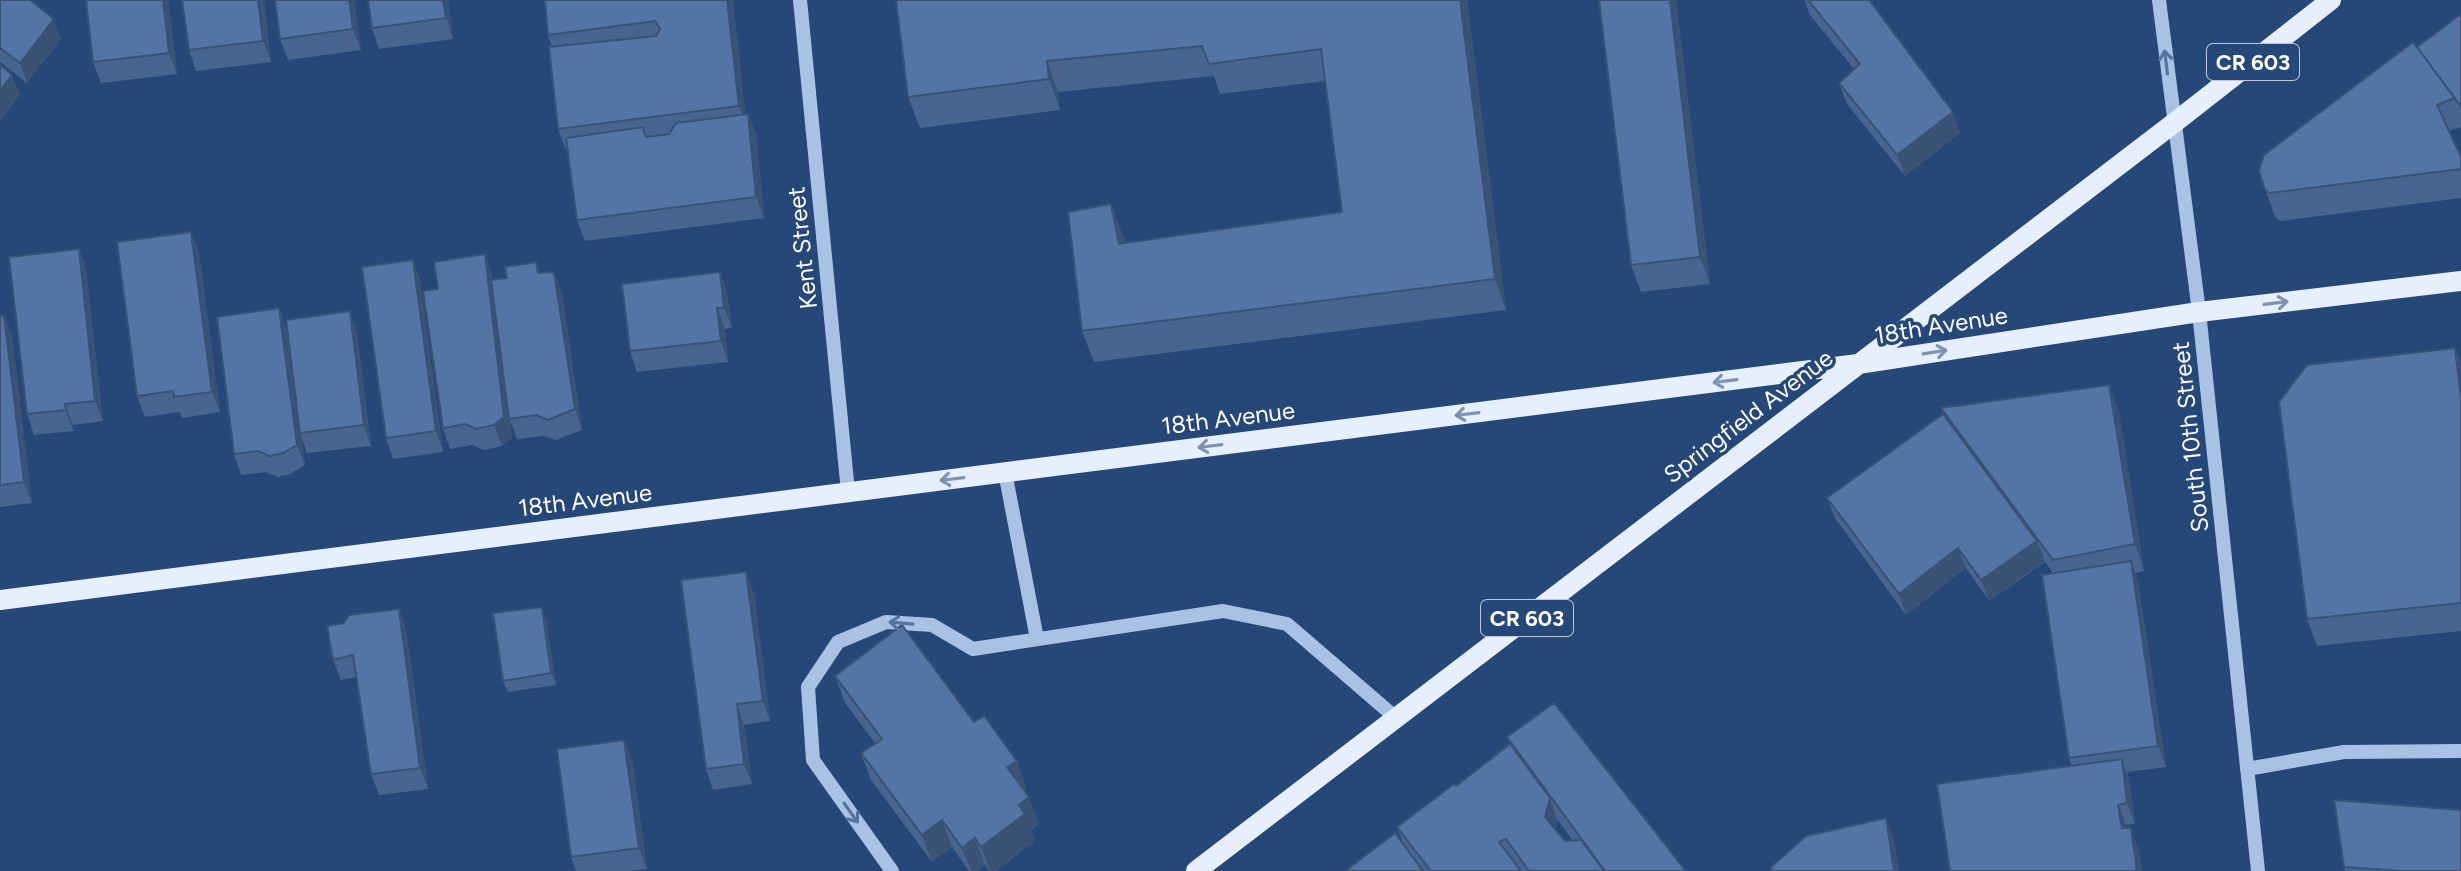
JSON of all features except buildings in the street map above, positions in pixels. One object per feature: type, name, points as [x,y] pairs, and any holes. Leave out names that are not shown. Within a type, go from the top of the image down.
[{"type":"main road","name":"Springfield Avenue","points":[[1196,871],[2331,0]]},
{"type":"main road","name":"18th Avenue","points":[[0,600],[1858,364],[2199,312],[2461,281]]},
{"type":"street","name":"Kent Street","points":[[800,0],[848,492]]},
{"type":"street","name":"South 10th Street","points":[[2159,0],[2199,312],[2258,871]]},
{"type":"street","points":[[1005,472],[1037,639]]},
{"type":"street","points":[[892,871],[813,760],[808,687],[838,642],[886,622],[932,625],[973,649],[1223,611],[1287,624],[1396,718]]},
{"type":"street","points":[[2247,769],[2344,752],[2461,751]]}]
